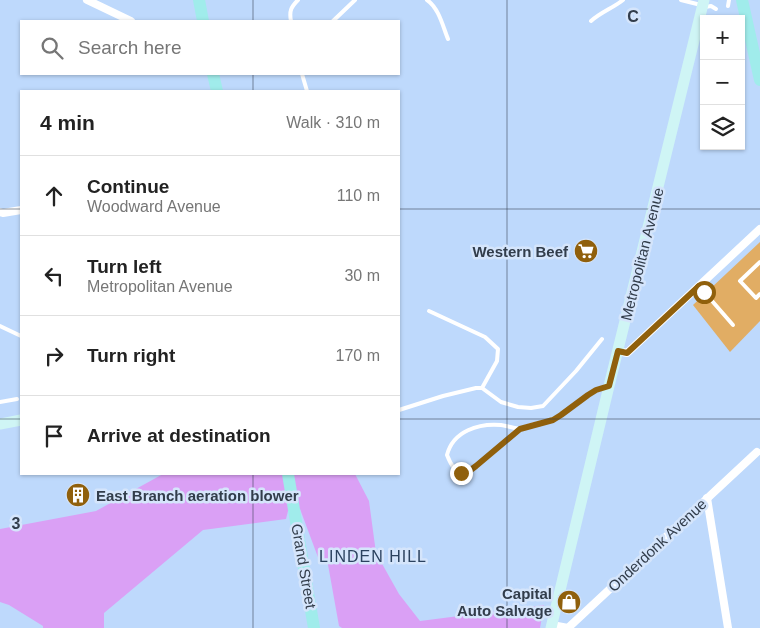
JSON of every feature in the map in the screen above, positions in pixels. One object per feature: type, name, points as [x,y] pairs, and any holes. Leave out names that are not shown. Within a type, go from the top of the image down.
[{"type":"main road","points":[[199,0],[203,20]]},
{"type":"main road","points":[[742,0],[760,80]]},
{"type":"main road","name":"Metropolitan Avenue","points":[[552,627],[609,386],[708,3]]},
{"type":"main road","points":[[213,75],[217,90]]},
{"type":"main road","points":[[0,424],[20,420]]},
{"type":"main road","name":"Grand Street","points":[[288,475],[314,628]]},
{"type":"street","points":[[88,0],[129,20]]},
{"type":"street","points":[[0,212],[20,210]]},
{"type":"street","points":[[618,351],[627,353],[760,229]]},
{"type":"street","name":"Onderdonk Avenue","points":[[552,627],[568,628],[757,452]]},
{"type":"street","points":[[707,498],[728,628]]},
{"type":"lane","points":[[291,20],[290,9],[298,0]]},
{"type":"lane","points":[[334,20],[355,0]]},
{"type":"lane","points":[[427,0],[439,16],[448,39]]},
{"type":"lane","points":[[591,21],[623,0]]},
{"type":"lane","points":[[681,0],[708,3],[716,9]]},
{"type":"lane","points":[[728,6],[730,0]]},
{"type":"lane","points":[[302,75],[307,90]]},
{"type":"lane","points":[[760,262],[740,282],[756,298],[760,294]]},
{"type":"lane","points":[[699,286],[733,324]]},
{"type":"lane","points":[[429,311],[486,337],[498,348],[497,361],[482,388]]},
{"type":"lane","points":[[0,326],[20,336]]},
{"type":"lane","points":[[400,410],[476,388],[482,388],[501,402],[509,405],[531,408],[543,406],[576,371],[602,339]]},
{"type":"lane","points":[[520,429],[502,425],[491,425],[468,429],[457,437],[449,447],[447,454],[456,470],[461,473],[468,472],[520,429],[553,420],[596,390],[609,386]]},
{"type":"lane","points":[[0,402],[17,399]]},
{"type":"shaded area","points":[[760,242],[760,321],[730,352],[693,305]]},
{"type":"shaded area","points":[[161,475],[356,475],[369,501],[376,553],[399,594],[420,621],[544,605],[540,628],[342,628],[339,626],[327,559],[319,560],[300,509],[288,511],[286,519],[203,530],[104,613],[104,628],[43,628],[43,626],[9,605],[0,602],[0,529],[96,511]]},
{"type":"place","name":"Western Beef","points":[[586,251]]},
{"type":"place","name":"East Branch aeration blower","points":[[78,495]]},
{"type":"place","name":"Capital Auto Salvage","points":[[569,602]]},
{"type":"district","name":"LINDEN HILL","points":[[373,556]]},
{"type":"route","points":[[461,473],[468,472],[520,429],[553,420],[596,390],[609,386],[618,351],[627,353],[699,286],[704,292]]}]
